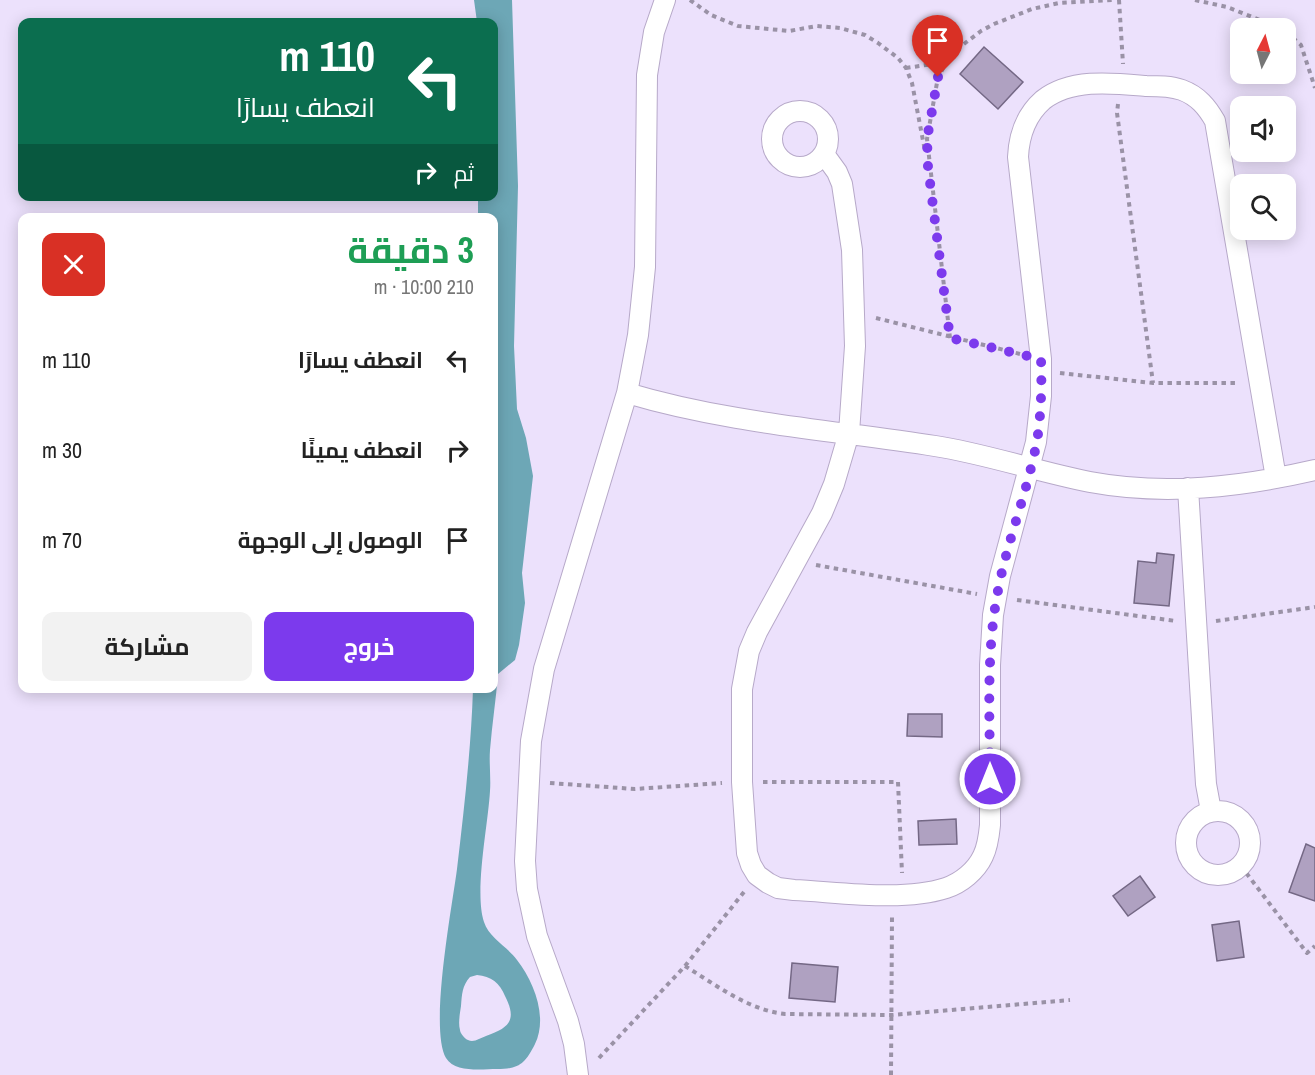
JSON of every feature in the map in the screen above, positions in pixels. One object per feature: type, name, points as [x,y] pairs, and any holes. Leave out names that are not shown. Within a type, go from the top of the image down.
[{"type":"street","points":[[578,1075],[568,1021],[537,936],[531,910],[525,861],[531,741],[544,669],[627,393],[638,335],[644,289],[649,53],[664,0]]},
{"type":"street","points":[[824,154],[837,172],[846,202],[852,250],[855,312],[854,376],[849,433],[834,484],[822,513],[757,632],[744,672],[742,782],[747,853],[751,865],[768,884],[778,888],[897,894],[944,889],[957,883],[975,868],[988,844],[990,665],[996,597],[1036,442],[1042,365],[1018,157],[1019,141],[1024,125],[1045,99],[1061,90],[1077,86],[1120,84],[1182,90],[1197,98],[1215,121],[1276,478]]},
{"type":"street","points":[[627,393],[668,405],[730,418],[950,448],[1114,486],[1188,488],[1244,484],[1315,470]]},
{"type":"street","points":[[1188,488],[1206,784],[1211,811]]},
{"type":"street","points":[[1211,811],[1229,812],[1244,823],[1249,831],[1250,849],[1241,866],[1225,875],[1207,873],[1192,862],[1185,845],[1189,827],[1202,814],[1211,811]]},
{"type":"path","points":[[690,0],[711,15],[738,26],[789,31],[817,26],[860,33],[898,58],[906,68],[912,83],[928,167],[950,338]]},
{"type":"path","points":[[928,167],[929,119],[938,77],[952,53],[981,31],[1018,14],[1059,3],[1112,0]]},
{"type":"path","points":[[1119,0],[1124,72],[1120,84],[1117,113],[1152,383]]},
{"type":"path","points":[[1196,0],[1227,7],[1255,18]]},
{"type":"path","points":[[1296,41],[1301,45],[1315,88]]},
{"type":"path","points":[[906,68],[946,62]]},
{"type":"path","points":[[855,312],[1042,365],[1152,383],[1259,383]]},
{"type":"path","points":[[795,561],[996,597],[1197,624],[1315,607]]},
{"type":"path","points":[[528,782],[635,789],[742,782],[898,782],[891,1075]]},
{"type":"path","points":[[1241,866],[1307,952],[1315,946]]},
{"type":"path","points":[[599,1058],[685,966],[758,875]]},
{"type":"path","points":[[685,966],[751,1005],[773,1013],[892,1016],[1070,1000]]},
{"type":"shaded area","points":[[474,0],[512,0],[518,186],[514,346],[517,409],[526,438],[533,476],[522,573],[525,603],[519,645],[515,660],[498,674],[498,213],[478,213],[478,201],[498,201],[498,18],[476,18]]},
{"type":"shaded area","points":[[473,693],[496,693],[490,750],[490,791],[481,877],[481,909],[486,928],[513,955],[529,979],[540,1011],[539,1034],[528,1056],[521,1064],[505,1069],[456,1066],[446,1058],[441,1043],[443,967],[457,869],[471,734]],"holes":[[[477,975],[491,979],[500,987],[509,1005],[511,1018],[500,1030],[470,1041],[463,1036],[459,1027],[465,984],[470,977]]]},
{"type":"building","points":[[984,47],[1023,82],[998,109],[960,74]]},
{"type":"building","points":[[1157,553],[1174,555],[1169,606],[1134,603],[1138,561],[1156,563]]},
{"type":"building","points":[[908,714],[942,714],[942,737],[907,736]]},
{"type":"building","points":[[956,819],[957,844],[919,845],[918,821]]},
{"type":"building","points":[[1306,844],[1315,848],[1315,901],[1289,892]]},
{"type":"building","points":[[1140,876],[1155,897],[1128,916],[1113,896]]},
{"type":"building","points":[[1239,921],[1244,957],[1217,961],[1212,925]]},
{"type":"building","points":[[792,963],[838,967],[835,1002],[789,998]]},
{"type":"route","points":[[938,77],[929,119],[928,167],[950,338],[1041,359],[1041,396],[1036,442],[1000,576],[993,615],[990,665],[990,779]]}]
